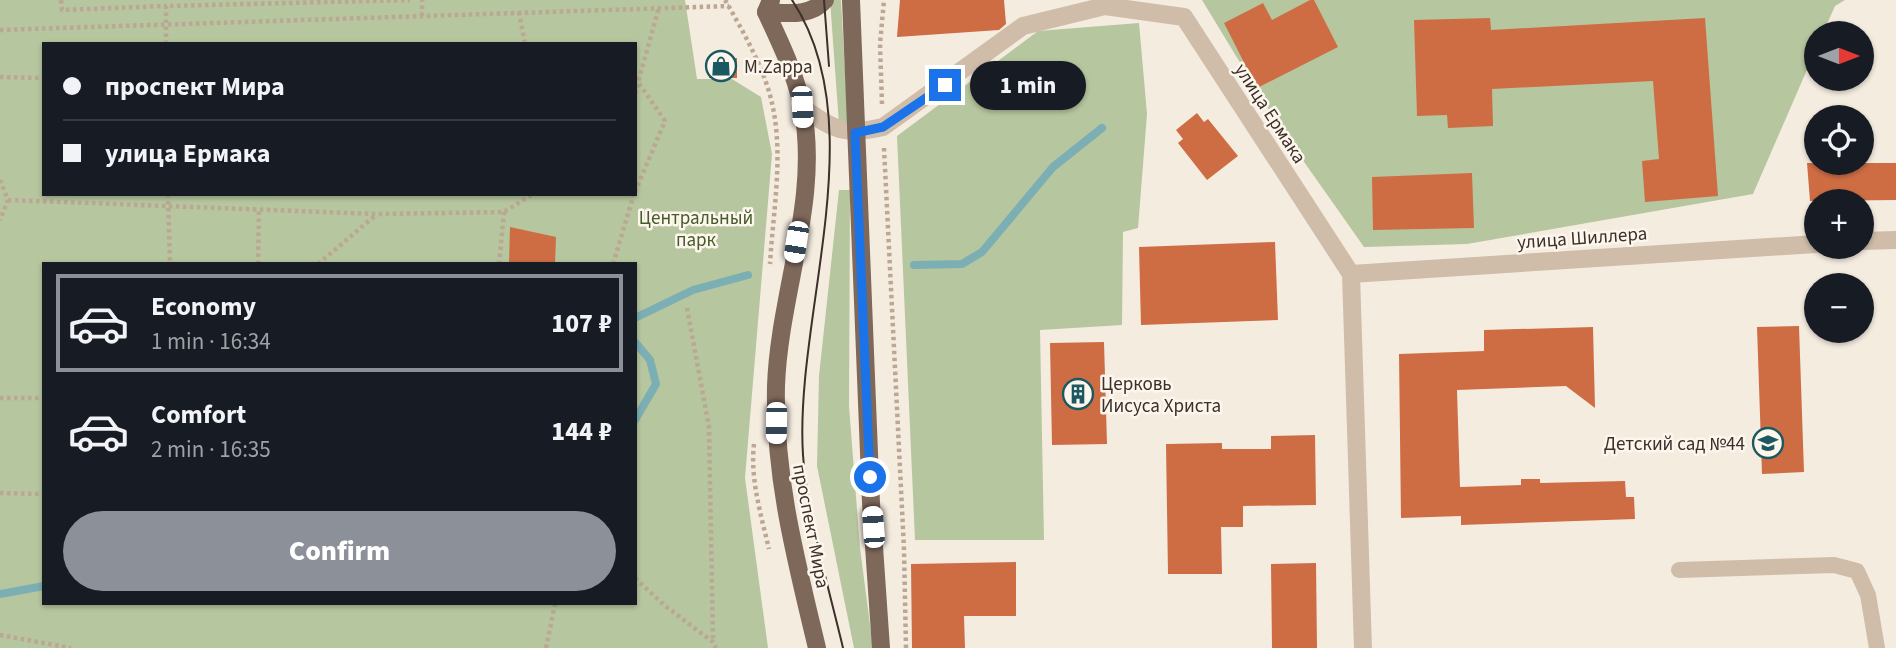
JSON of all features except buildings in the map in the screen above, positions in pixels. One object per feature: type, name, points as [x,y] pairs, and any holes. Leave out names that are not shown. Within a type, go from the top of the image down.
[{"type":"main road","points":[[769,6],[800,13],[812,10],[825,0]]},
{"type":"main road","points":[[851,0],[872,503],[881,648]]},
{"type":"main road","name":"проспект Мира","points":[[769,6],[802,107],[805,174],[776,382],[775,444],[784,512],[817,648]]},
{"type":"street","name":"улица Ермака","points":[[855,133],[883,127],[1023,26],[1105,6],[1184,18],[1351,274]]},
{"type":"street","points":[[802,107],[828,124],[855,133]]},
{"type":"street","points":[[1874,241],[1896,240]]},
{"type":"street","name":"улица Шиллера","points":[[1351,274],[1804,245]]},
{"type":"street","points":[[1351,274],[1363,648]]},
{"type":"lane","points":[[1679,570],[1834,565],[1857,571],[1868,595],[1877,648]]},
{"type":"path","points":[[61,0],[62,10],[410,0]]},
{"type":"path","points":[[422,0],[422,16]]},
{"type":"path","points":[[884,0],[880,44],[904,549],[906,648]]},
{"type":"path","points":[[166,6],[166,42]]},
{"type":"path","points":[[0,30],[729,6]]},
{"type":"path","points":[[637,86],[659,8]]},
{"type":"path","points":[[519,12],[524,42]]},
{"type":"path","points":[[0,77],[42,78]]},
{"type":"path","points":[[637,188],[665,121],[638,82]]},
{"type":"path","points":[[0,180],[8,200],[0,220]]},
{"type":"path","points":[[168,196],[170,262]]},
{"type":"path","points":[[8,200],[377,214],[504,212],[530,196]]},
{"type":"path","points":[[614,262],[634,196]]},
{"type":"path","points":[[258,262],[259,208]]},
{"type":"path","points":[[499,262],[504,212]]},
{"type":"path","points":[[320,262],[377,214]]},
{"type":"path","points":[[687,308],[709,427],[715,645]]},
{"type":"path","points":[[0,398],[42,398]]},
{"type":"path","points":[[0,494],[42,494]]},
{"type":"path","points":[[637,580],[715,645]]},
{"type":"path","points":[[546,648],[555,605]]},
{"type":"path","points":[[0,635],[71,648]]},
{"type":"green space","name":"Центральный парк","points":[[0,0],[685,0],[697,79],[732,79],[761,97],[772,154],[745,478],[768,648],[0,648]]},
{"type":"green space","points":[[830,0],[841,0],[848,124],[839,124]]},
{"type":"green space","points":[[1202,0],[1845,0],[1835,6],[1828,21],[1804,21],[1804,77],[1753,194],[1467,244],[1364,247],[1278,125]]},
{"type":"green space","points":[[1139,23],[1147,114],[1138,228],[1123,232],[1122,325],[1040,330],[1044,540],[915,540],[897,136],[1038,31]]},
{"type":"green space","points":[[839,190],[850,190],[849,406],[860,548],[873,648],[854,648],[817,466],[819,376]]},
{"type":"waterway","points":[[914,265],[962,264],[982,252],[1053,167],[1102,128]]},
{"type":"waterway","points":[[637,317],[693,290],[748,275]]},
{"type":"waterway","points":[[637,344],[650,360],[656,384],[637,417]]},
{"type":"waterway","points":[[0,594],[42,586]]},
{"type":"tram line","points":[[792,0],[816,50],[827,104],[830,162],[803,400],[803,455],[814,526],[843,648]]},
{"type":"tram line","points":[[824,0],[829,66]]},
{"type":"place","name":"M.Zappa","points":[[721,66]]},
{"type":"place","name":"Церковь Иисуса Христа","points":[[1078,394]]},
{"type":"place","name":"Детский сад №44","points":[[1768,443]]},
{"type":"route","points":[[870,477],[855,133],[883,127],[945,85]]}]
